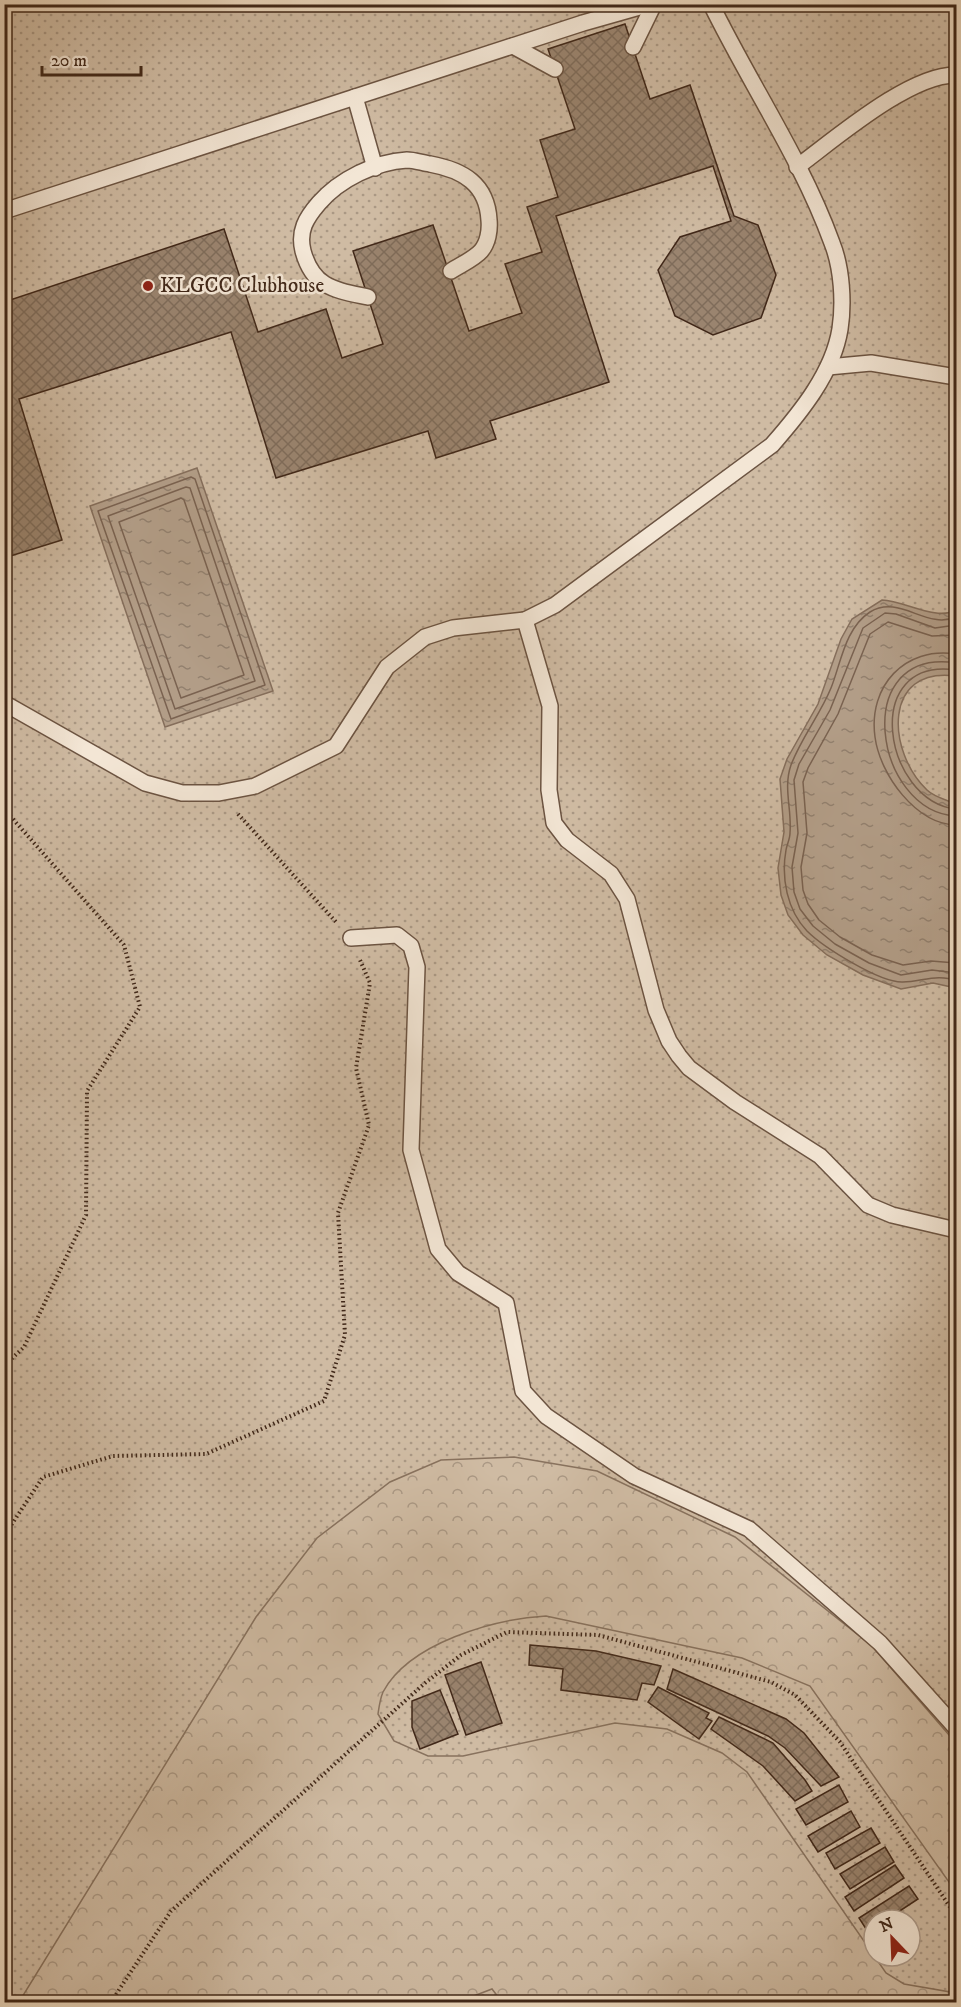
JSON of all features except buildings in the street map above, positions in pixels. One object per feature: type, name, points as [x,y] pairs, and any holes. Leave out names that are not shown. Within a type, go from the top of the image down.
[{"type":"lane","points":[[4,211],[513,46],[652,4]]},
{"type":"lane","points":[[633,47],[652,4]]},
{"type":"lane","points":[[4,703],[145,783],[182,793],[219,793],[255,786],[336,746],[387,666],[425,637],[453,628],[525,620],[555,605],[772,445],[795,420],[828,367],[840,330],[842,290],[833,245],[797,167],[711,4]]},
{"type":"lane","points":[[513,46],[555,69]]},
{"type":"lane","points":[[797,167],[889,101],[942,75],[957,75]]},
{"type":"lane","points":[[355,97],[375,168]]},
{"type":"lane","points":[[368,297],[322,285],[308,268],[301,242],[304,219],[326,195],[346,179],[375,168],[408,160],[453,168],[472,181],[488,204],[487,240],[481,251],[451,271]]},
{"type":"lane","points":[[828,367],[871,363],[957,377]]},
{"type":"lane","points":[[525,620],[550,706],[549,790],[554,823],[567,840],[611,874],[627,899],[656,1010],[669,1041],[679,1056],[689,1068],[735,1102],[820,1156],[868,1205],[892,1215],[957,1230]]},
{"type":"lane","points":[[351,938],[397,935],[411,946],[417,967],[411,1150],[438,1249],[458,1273],[506,1303],[523,1391],[546,1416],[634,1476],[749,1529],[880,1643],[957,1728]]},
{"type":"path","points":[[4,1536],[43,1477],[113,1456],[206,1455],[324,1401],[345,1335],[338,1213],[369,1125],[356,1068],[370,983],[351,938],[219,793]]},
{"type":"path","points":[[4,809],[124,945],[140,1007],[87,1091],[86,1215],[24,1347],[4,1366]]},
{"type":"path","points":[[111,2002],[171,1911],[425,1683],[461,1655],[507,1632],[598,1635],[771,1682],[795,1695],[840,1742],[957,1916]]},
{"type":"green space","points":[[5,5],[956,5],[956,2002],[5,2002]]},
{"type":"green space","points":[[514,1457],[597,1471],[735,1537],[872,1646],[956,1743],[956,1892],[810,1686],[742,1658],[546,1616],[502,1622],[478,1628],[432,1647],[395,1675],[383,1692],[378,1714],[394,1741],[428,1756],[463,1756],[615,1723],[667,1729],[722,1753],[747,1772],[862,1938],[862,1968],[883,1968],[886,1973],[904,1984],[956,1993],[956,2002],[502,2002],[492,1989],[458,2002],[19,2002],[256,1617],[317,1538],[390,1482],[441,1460]]},
{"type":"water","points":[[197,468],[273,691],[165,727],[90,506]]},
{"type":"water","points":[[882,600],[930,612],[948,613],[956,610],[956,676],[932,676],[915,684],[904,698],[899,715],[899,735],[904,755],[914,774],[927,790],[956,804],[956,988],[933,983],[901,989],[863,975],[827,955],[803,935],[788,915],[781,895],[778,868],[784,832],[780,779],[787,759],[818,704],[841,639],[852,619]]},
{"type":"place","name":"KLGCC Clubhouse","points":[[148,286]]}]
